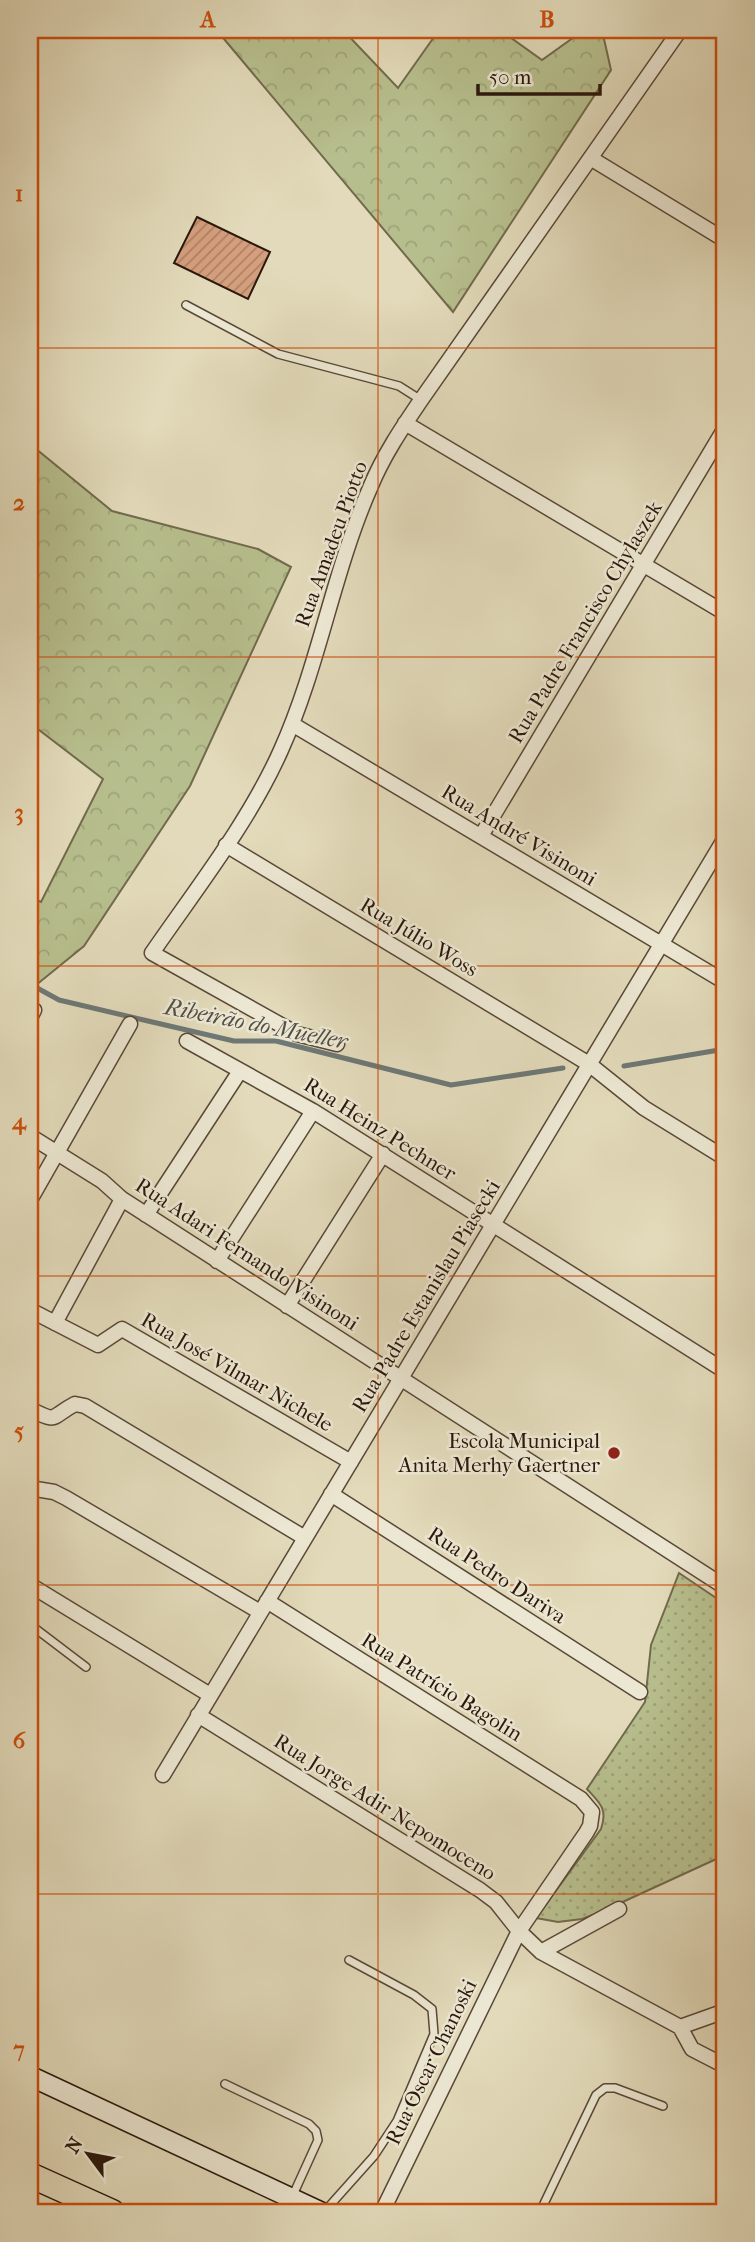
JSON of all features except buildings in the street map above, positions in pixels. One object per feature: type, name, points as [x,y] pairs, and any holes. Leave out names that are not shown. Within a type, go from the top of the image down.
[{"type":"highway","points":[[30,2175],[112,2212]]},
{"type":"main road","points":[[30,2077],[322,2212]]},
{"type":"street","name":"Rua Amadeu Piotto","points":[[337,1044],[297,1034],[152,953],[226,845],[270,772],[292,723],[369,491],[405,423],[680,30]]},
{"type":"street","points":[[592,159],[725,240]]},
{"type":"street","points":[[405,423],[725,613]]},
{"type":"street","name":"Rua Padre Francisco Chylaszek","points":[[481,836],[725,428]]},
{"type":"street","name":"Rua André Visinoni","points":[[292,723],[725,982]]},
{"type":"street","name":"Rua Padre Estanislau Piasecki","points":[[163,1775],[725,838]]},
{"type":"street","name":"Rua Júlio Woss","points":[[226,845],[589,1064],[644,1108],[725,1157]]},
{"type":"street","points":[[30,1200],[130,1024]]},
{"type":"street","name":"Rua Heinz Pechner","points":[[187,1041],[313,1111],[725,1371]]},
{"type":"street","points":[[146,1215],[240,1071]]},
{"type":"street","points":[[217,1261],[313,1111]]},
{"type":"street","name":"Rua Adari Fernando Visinoni","points":[[30,1136],[400,1380],[725,1587]]},
{"type":"street","points":[[287,1306],[383,1154]]},
{"type":"street","points":[[55,1323],[122,1199]]},
{"type":"street","name":"Rua José Vilmar Nichele","points":[[30,1310],[99,1345],[122,1329],[351,1462]]},
{"type":"street","points":[[30,1409],[51,1419],[75,1404],[85,1406],[305,1538]]},
{"type":"street","name":"Rua Patrício Bagolin","points":[[30,1488],[54,1492],[66,1498],[264,1606],[581,1800],[592,1812]]},
{"type":"street","name":"Rua Pedro Dariva","points":[[331,1494],[640,1692]]},
{"type":"street","points":[[30,1585],[210,1695]]},
{"type":"street","name":"Rua Jorge Adir Nepomoceno","points":[[198,1715],[480,1890],[496,1902],[519,1931],[541,1952],[680,2027]]},
{"type":"street","name":"Rua Oscar Chanoski","points":[[382,2212],[519,1931],[586,1833],[593,1818],[592,1812]]},
{"type":"street","points":[[541,1952],[619,1909]]},
{"type":"street","points":[[725,2011],[680,2027],[692,2049],[725,2066]]},
{"type":"lane","points":[[186,305],[278,354],[399,386],[421,400]]},
{"type":"lane","points":[[30,1629],[36,1629],[86,1667]]},
{"type":"lane","points":[[322,2212],[374,2155],[397,2121],[434,2034],[432,2009],[414,1995],[349,1960]]},
{"type":"lane","points":[[225,2084],[309,2124],[316,2131],[318,2140],[291,2199]]},
{"type":"lane","points":[[540,2212],[596,2095],[605,2088],[615,2088],[663,2106]]},
{"type":"green space","points":[[233,30],[343,30],[398,88],[439,30],[500,30],[542,60],[584,30],[602,30],[611,70],[453,312],[224,39]]},
{"type":"green space","points":[[30,444],[112,511],[258,549],[291,567],[190,786],[84,946],[30,990],[30,897],[41,902],[103,779],[30,723]]},
{"type":"green space","points":[[679,1573],[725,1604],[725,1855],[582,1919],[558,1922],[536,1918],[601,1829],[603,1811],[587,1789],[645,1702],[651,1645]]},
{"type":"waterway","name":"Ribeirão do Mueller","points":[[30,984],[59,1000],[234,1041],[276,1041],[451,1085],[563,1068]]},
{"type":"waterway","name":"Ribeirão do Mueller","points":[[624,1066],[725,1049]]},
{"type":"place","name":"Escola Municipal Anita Merhy Gaertner","points":[[614,1453]]}]
